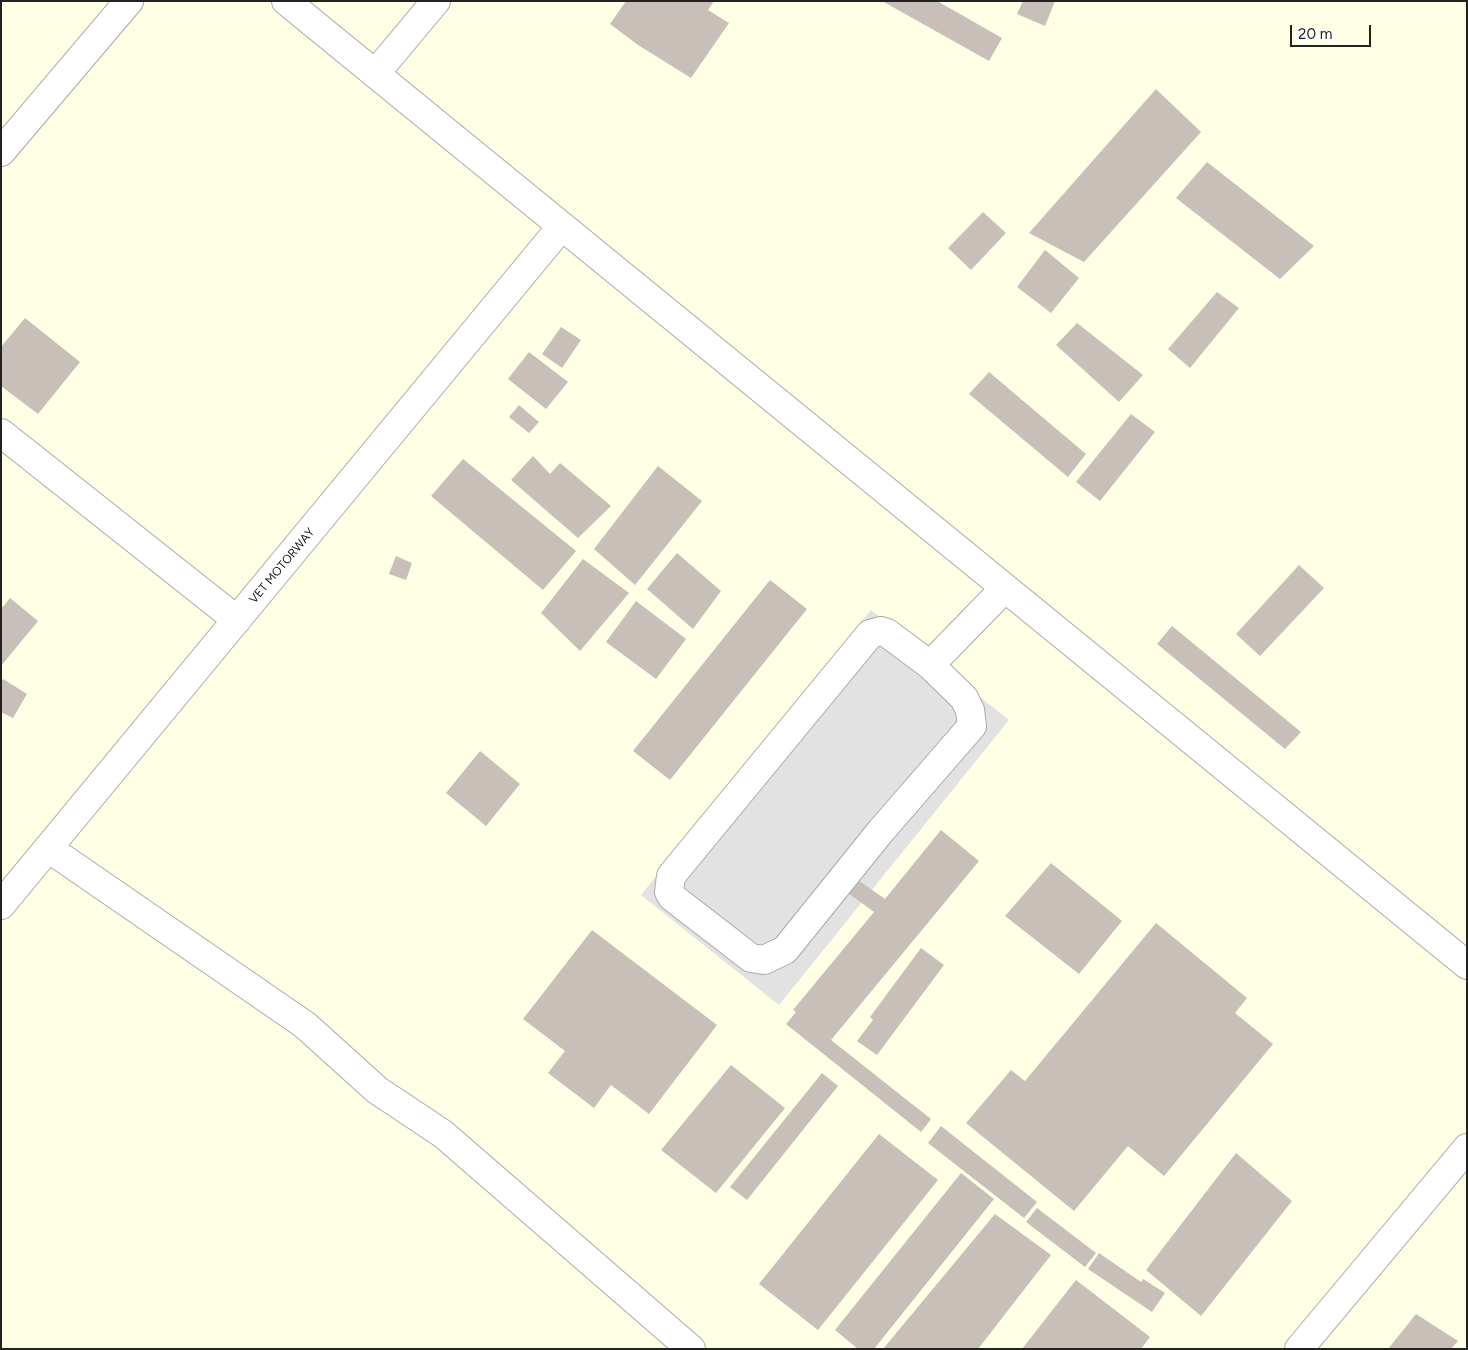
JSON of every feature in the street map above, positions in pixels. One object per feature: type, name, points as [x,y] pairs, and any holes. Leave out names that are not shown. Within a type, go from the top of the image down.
[{"type":"lane","points":[[1,152],[129,1]]},
{"type":"lane","points":[[286,1],[1467,965]]},
{"type":"lane","points":[[375,74],[436,1]]},
{"type":"lane","name":"VET MOTORWAY","points":[[1,905],[562,226]]},
{"type":"lane","points":[[1,432],[237,620]]},
{"type":"lane","points":[[930,665],[1005,588]]},
{"type":"lane","points":[[881,631],[887,633],[930,665],[964,698],[970,710],[972,726],[880,832],[785,950],[764,960],[751,958],[672,897],[669,892],[671,876],[870,634],[881,631]]},
{"type":"lane","points":[[48,848],[305,1026],[377,1090],[442,1134],[690,1349]]},
{"type":"lane","points":[[1299,1349],[1467,1148]]},
{"type":"shaded area","points":[[1,1],[1467,1],[1467,1349],[1,1349]]},
{"type":"shaded area","points":[[871,610],[1009,720],[779,1005],[641,895]]},
{"type":"building","points":[[626,1],[714,1],[708,10],[729,23],[691,78],[638,45],[610,24]]},
{"type":"building","points":[[882,1],[937,1],[1002,38],[989,61]]},
{"type":"building","points":[[1023,1],[1055,1],[1045,26],[1017,14]]},
{"type":"building","points":[[1156,89],[1201,132],[1084,262],[1029,233]]},
{"type":"building","points":[[1207,162],[1314,246],[1280,279],[1176,198]]},
{"type":"building","points":[[983,212],[1006,233],[971,270],[948,248]]},
{"type":"building","points":[[1045,250],[1079,278],[1051,313],[1017,287]]},
{"type":"building","points":[[1217,292],[1239,308],[1190,368],[1168,349]]},
{"type":"building","points":[[25,318],[80,362],[38,414],[1,386],[1,347]]},
{"type":"building","points":[[1077,323],[1143,375],[1119,402],[1056,345]]},
{"type":"building","points":[[561,327],[581,340],[562,368],[542,354]]},
{"type":"building","points":[[529,352],[568,382],[546,409],[508,379]]},
{"type":"building","points":[[989,372],[1086,454],[1068,477],[969,394]]},
{"type":"building","points":[[519,405],[539,422],[529,433],[509,417]]},
{"type":"building","points":[[1131,414],[1155,432],[1100,501],[1076,482]]},
{"type":"building","points":[[533,456],[550,474],[560,463],[611,506],[578,538],[511,480]]},
{"type":"building","points":[[463,459],[576,551],[543,590],[431,496]]},
{"type":"building","points":[[658,466],[702,501],[635,585],[594,549]]},
{"type":"building","points":[[677,553],[721,591],[693,629],[647,589]]},
{"type":"building","points":[[396,556],[412,563],[406,580],[389,574]]},
{"type":"building","points":[[583,559],[629,593],[580,651],[541,613]]},
{"type":"building","points":[[1299,565],[1324,588],[1260,656],[1236,634]]},
{"type":"building","points":[[770,580],[807,609],[670,780],[633,751]]},
{"type":"building","points":[[10,598],[38,621],[1,666],[1,606],[3,607]]},
{"type":"building","points":[[636,601],[686,639],[656,679],[606,642]]},
{"type":"building","points":[[1172,626],[1301,732],[1285,749],[1157,644]]},
{"type":"building","points":[[3,679],[27,694],[13,718],[1,712],[1,682]]},
{"type":"building","points":[[480,751],[520,784],[486,826],[446,793]]},
{"type":"building","points":[[941,830],[979,861],[831,1040],[931,1119],[921,1132],[786,1024],[796,1012],[793,1010],[874,912],[848,893],[858,880],[885,899]]},
{"type":"building","points":[[1051,863],[1122,921],[1079,974],[1005,916]]},
{"type":"building","points":[[1156,923],[1247,998],[1235,1013],[1273,1044],[1164,1176],[1128,1146],[1074,1211],[966,1123],[1011,1070],[1025,1081]]},
{"type":"building","points":[[592,930],[717,1025],[649,1114],[611,1085],[594,1108],[548,1073],[565,1051],[523,1019]]},
{"type":"building","points":[[921,948],[944,965],[877,1055],[857,1041],[873,1020],[870,1017]]},
{"type":"building","points":[[731,1065],[785,1108],[716,1193],[661,1150]]},
{"type":"building","points":[[822,1073],[838,1086],[747,1200],[730,1187]]},
{"type":"building","points":[[941,1126],[1037,1202],[1024,1218],[928,1143]]},
{"type":"building","points":[[879,1134],[938,1180],[818,1330],[759,1284]]},
{"type":"building","points":[[1236,1153],[1292,1201],[1201,1316],[1146,1270]]},
{"type":"building","points":[[961,1173],[994,1199],[874,1349],[858,1349],[835,1330]]},
{"type":"building","points":[[1037,1208],[1096,1253],[1085,1267],[1026,1222]]},
{"type":"building","points":[[995,1214],[1051,1255],[978,1349],[883,1349]]},
{"type":"building","points":[[1099,1253],[1141,1282],[1143,1279],[1165,1293],[1152,1312],[1088,1269]]},
{"type":"building","points":[[1076,1280],[1150,1337],[1141,1349],[1022,1349]]},
{"type":"building","points":[[1416,1314],[1458,1341],[1451,1349],[1388,1349]]}]
